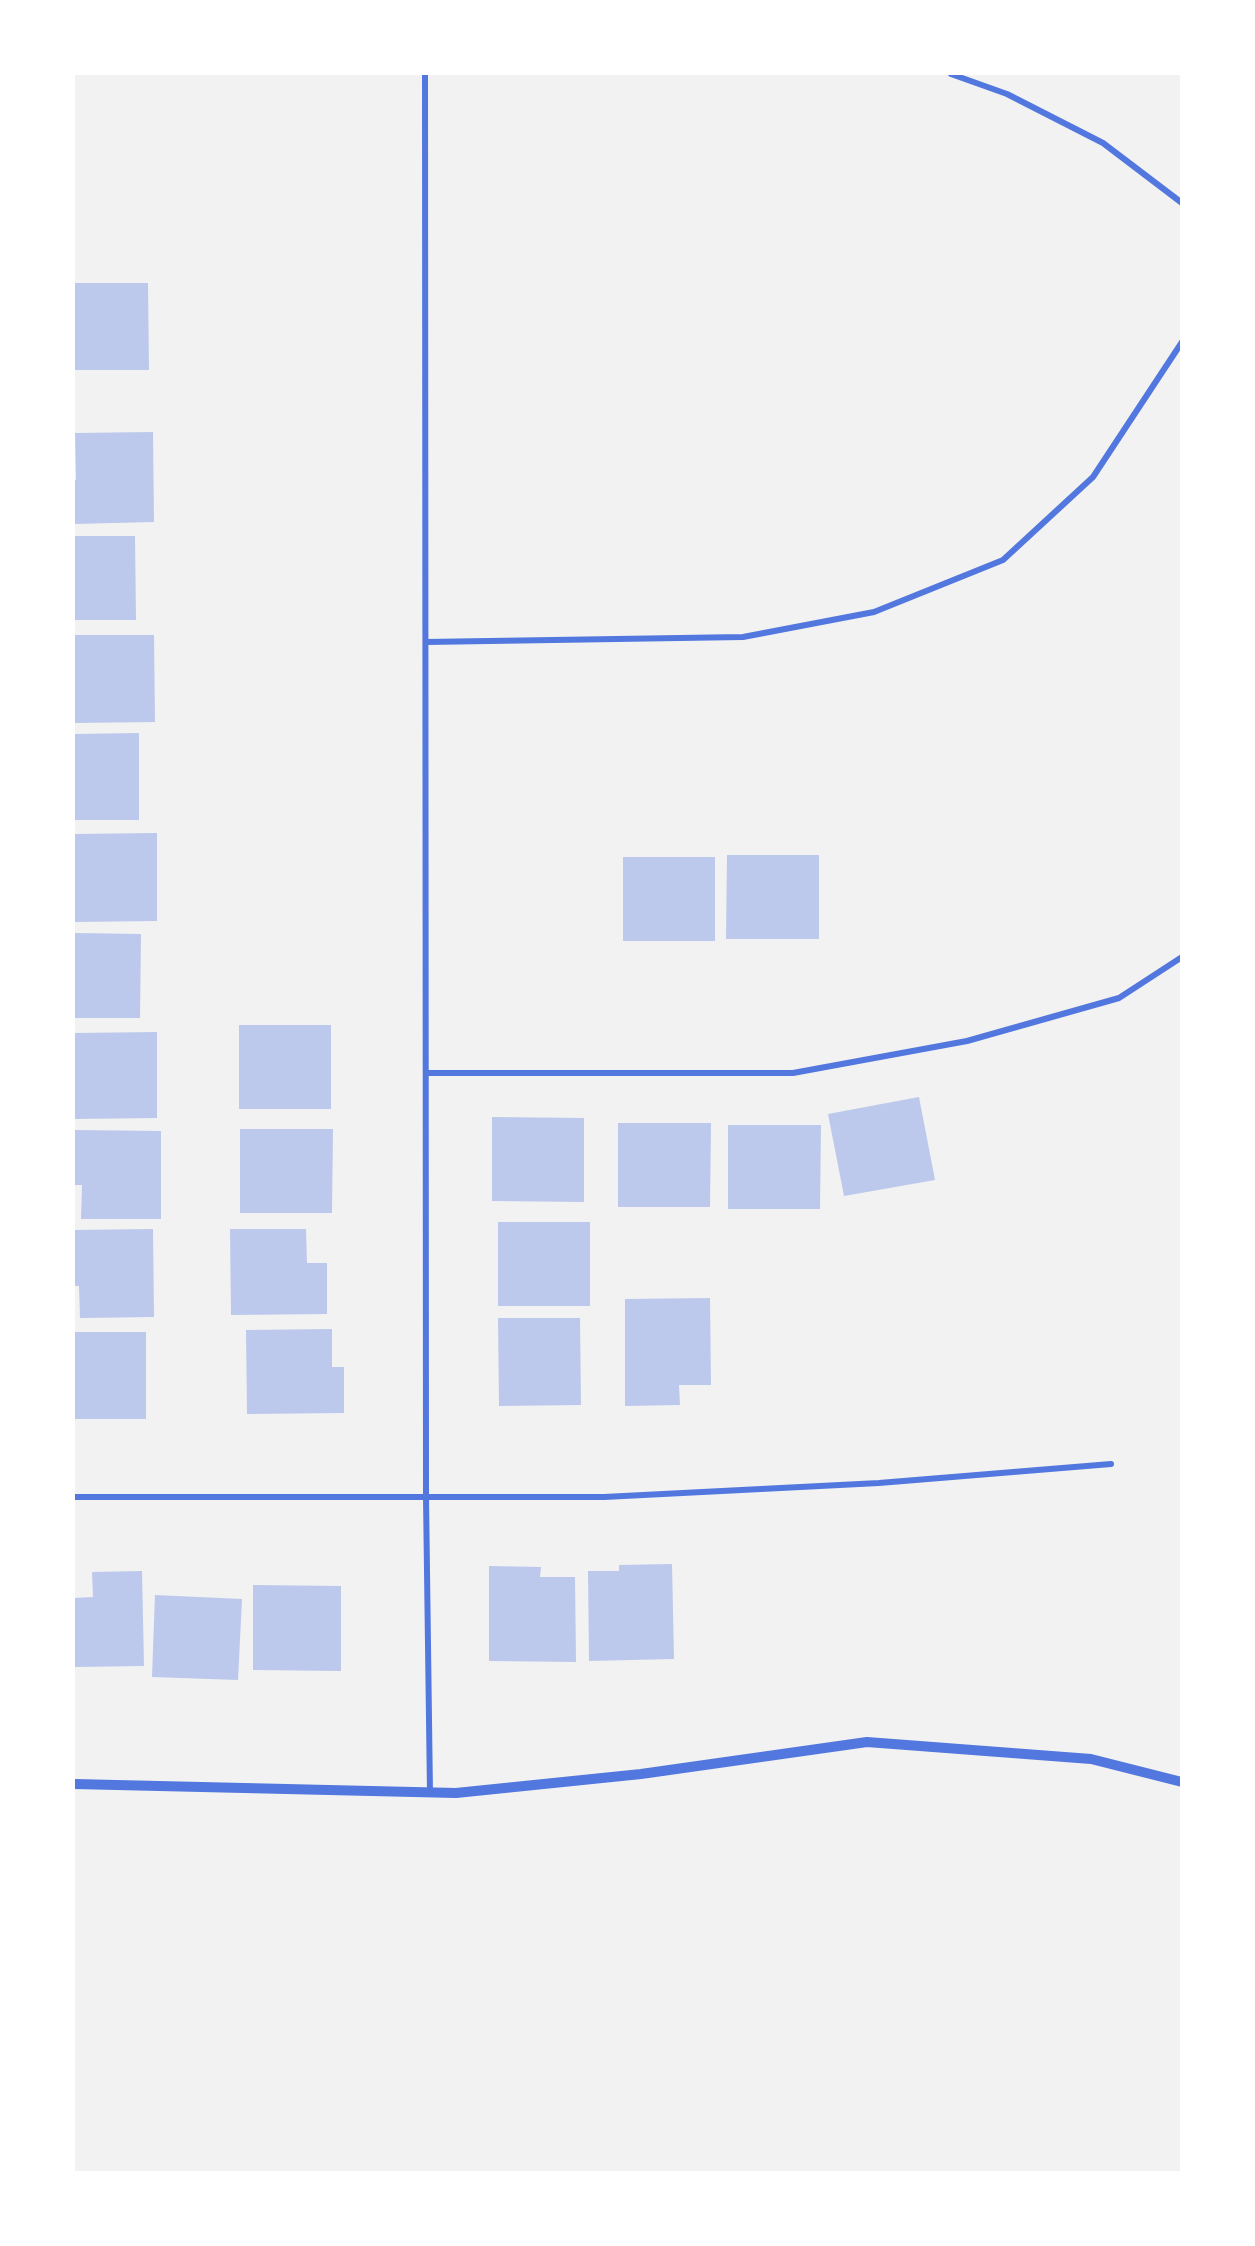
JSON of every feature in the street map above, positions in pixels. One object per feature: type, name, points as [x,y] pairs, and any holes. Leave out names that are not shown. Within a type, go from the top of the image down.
[{"type":"street","points":[[425,74],[426,1497],[430,1794]]},
{"type":"street","points":[[951,74],[1007,94],[1103,142],[1182,203]]},
{"type":"street","points":[[426,642],[743,637],[874,612],[1003,560],[1093,477],[1182,342]]},
{"type":"street","points":[[426,1073],[793,1073],[967,1041],[1119,998],[1182,957]]},
{"type":"street","points":[[74,1497],[604,1497],[879,1483],[1111,1464]]},
{"type":"street","points":[[74,1784],[456,1793],[641,1774],[867,1742],[1091,1759],[1182,1782]]},
{"type":"building","points":[[74,283],[148,283],[149,370],[74,370]]},
{"type":"building","points":[[153,432],[154,522],[74,524],[75,433]]},
{"type":"building","points":[[74,536],[135,536],[136,620],[74,620]]},
{"type":"building","points":[[75,635],[154,635],[155,722],[74,723]]},
{"type":"building","points":[[139,733],[139,820],[74,820],[74,734]]},
{"type":"building","points":[[157,833],[157,921],[74,922],[74,834]]},
{"type":"building","points":[[727,855],[819,855],[819,939],[726,939]]},
{"type":"building","points":[[623,857],[715,857],[715,941],[623,941]]},
{"type":"building","points":[[74,933],[141,934],[140,1018],[74,1018]]},
{"type":"building","points":[[239,1025],[331,1025],[331,1109],[239,1109]]},
{"type":"building","points":[[157,1032],[157,1118],[74,1119],[74,1033]]},
{"type":"building","points":[[919,1097],[935,1180],[844,1196],[828,1114]]},
{"type":"building","points":[[492,1117],[584,1118],[584,1202],[492,1201]]},
{"type":"building","points":[[618,1123],[711,1123],[710,1207],[618,1207]]},
{"type":"building","points":[[728,1125],[821,1125],[820,1209],[728,1209]]},
{"type":"building","points":[[240,1129],[333,1129],[332,1213],[240,1213]]},
{"type":"building","points":[[74,1130],[161,1131],[161,1219],[81,1219],[82,1185],[74,1185]]},
{"type":"building","points":[[498,1222],[590,1222],[590,1306],[498,1306]]},
{"type":"building","points":[[153,1229],[154,1317],[80,1318],[79,1286],[74,1286],[74,1230]]},
{"type":"building","points":[[230,1229],[306,1229],[307,1263],[327,1263],[327,1314],[231,1315]]},
{"type":"building","points":[[710,1298],[711,1385],[679,1385],[680,1405],[625,1406],[625,1299]]},
{"type":"building","points":[[498,1318],[580,1318],[581,1405],[499,1406]]},
{"type":"building","points":[[332,1329],[332,1367],[344,1367],[344,1413],[247,1414],[246,1330]]},
{"type":"building","points":[[74,1332],[146,1332],[146,1419],[74,1419]]},
{"type":"building","points":[[672,1564],[674,1659],[589,1661],[588,1571],[619,1571],[619,1565]]},
{"type":"building","points":[[489,1566],[541,1567],[540,1577],[575,1577],[576,1662],[489,1661]]},
{"type":"building","points":[[142,1571],[144,1666],[74,1667],[74,1598],[93,1597],[92,1572]]},
{"type":"building","points":[[253,1585],[341,1586],[341,1671],[253,1670]]},
{"type":"building","points":[[155,1595],[242,1599],[238,1680],[152,1677]]}]
